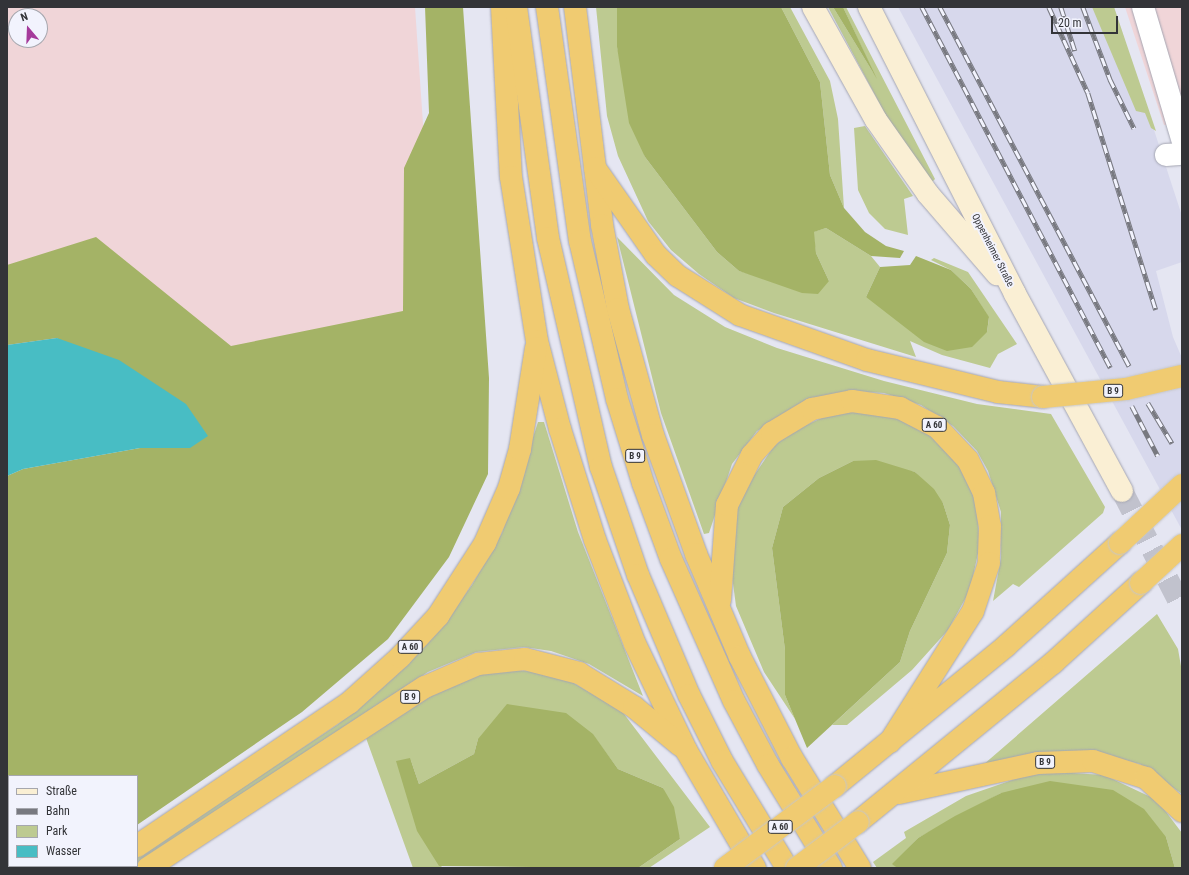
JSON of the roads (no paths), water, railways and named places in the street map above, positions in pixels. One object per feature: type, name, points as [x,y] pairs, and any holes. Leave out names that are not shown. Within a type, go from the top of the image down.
[{"type":"highway","points":[[502,7],[511,178],[537,341],[562,436],[614,592],[686,750],[755,868]]},
{"type":"highway","points":[[516,7],[548,238],[600,467],[638,575],[689,695],[722,761],[787,868]]},
{"type":"highway","name":"B 9","points":[[547,7],[580,242],[617,399],[643,483],[671,558],[734,701],[768,765],[831,868]]},
{"type":"highway","points":[[575,7],[593,167],[618,310],[640,396],[678,509],[771,719],[860,868]]},
{"type":"highway","name":"B 9","points":[[593,167],[656,255],[678,276],[740,315],[867,360],[983,389],[1043,397],[1120,390],[1182,376]]},
{"type":"highway","name":"A 60","points":[[138,845],[349,703],[400,657],[438,616],[486,543],[509,488],[520,449],[537,341]]},
{"type":"highway","name":"A 60","points":[[720,605],[727,505],[752,455],[772,432],[812,409],[852,401],[900,408],[937,427],[968,460],[984,493],[992,543],[989,563],[974,611],[890,742]]},
{"type":"highway","name":"A 60","points":[[725,868],[835,786],[1006,645],[1120,543],[1182,485]]},
{"type":"highway","points":[[797,868],[896,793],[1053,663],[1182,545]]},
{"type":"highway","name":"B 9","points":[[148,868],[425,687],[491,661],[525,659],[579,673],[634,707],[686,750]]},
{"type":"highway","name":"B 9","points":[[896,793],[1038,763],[1093,761],[1146,778],[1182,811]]},
{"type":"main road","points":[[813,7],[876,120],[917,180],[1015,294]]},
{"type":"main road","name":"Oppenheimer Straße","points":[[869,7],[1015,294],[1122,491]]},
{"type":"street","points":[[1143,7],[1182,139]]},
{"type":"water","points":[[57,338],[119,360],[186,404],[208,436],[190,448],[140,448],[23,469],[7,476],[7,345]]},
{"type":"tunnel","points":[[1122,491],[1182,607]]},
{"type":"railway","points":[[922,7],[1111,368]]},
{"type":"railway","points":[[940,7],[1129,366]]},
{"type":"railway","points":[[1049,7],[1088,93],[1156,310]]},
{"type":"railway","points":[[1061,7],[1075,51]]},
{"type":"railway","points":[[1083,7],[1110,79],[1134,128]]},
{"type":"railway","points":[[1148,403],[1172,443]]},
{"type":"railway","points":[[1132,406],[1158,456]]}]
